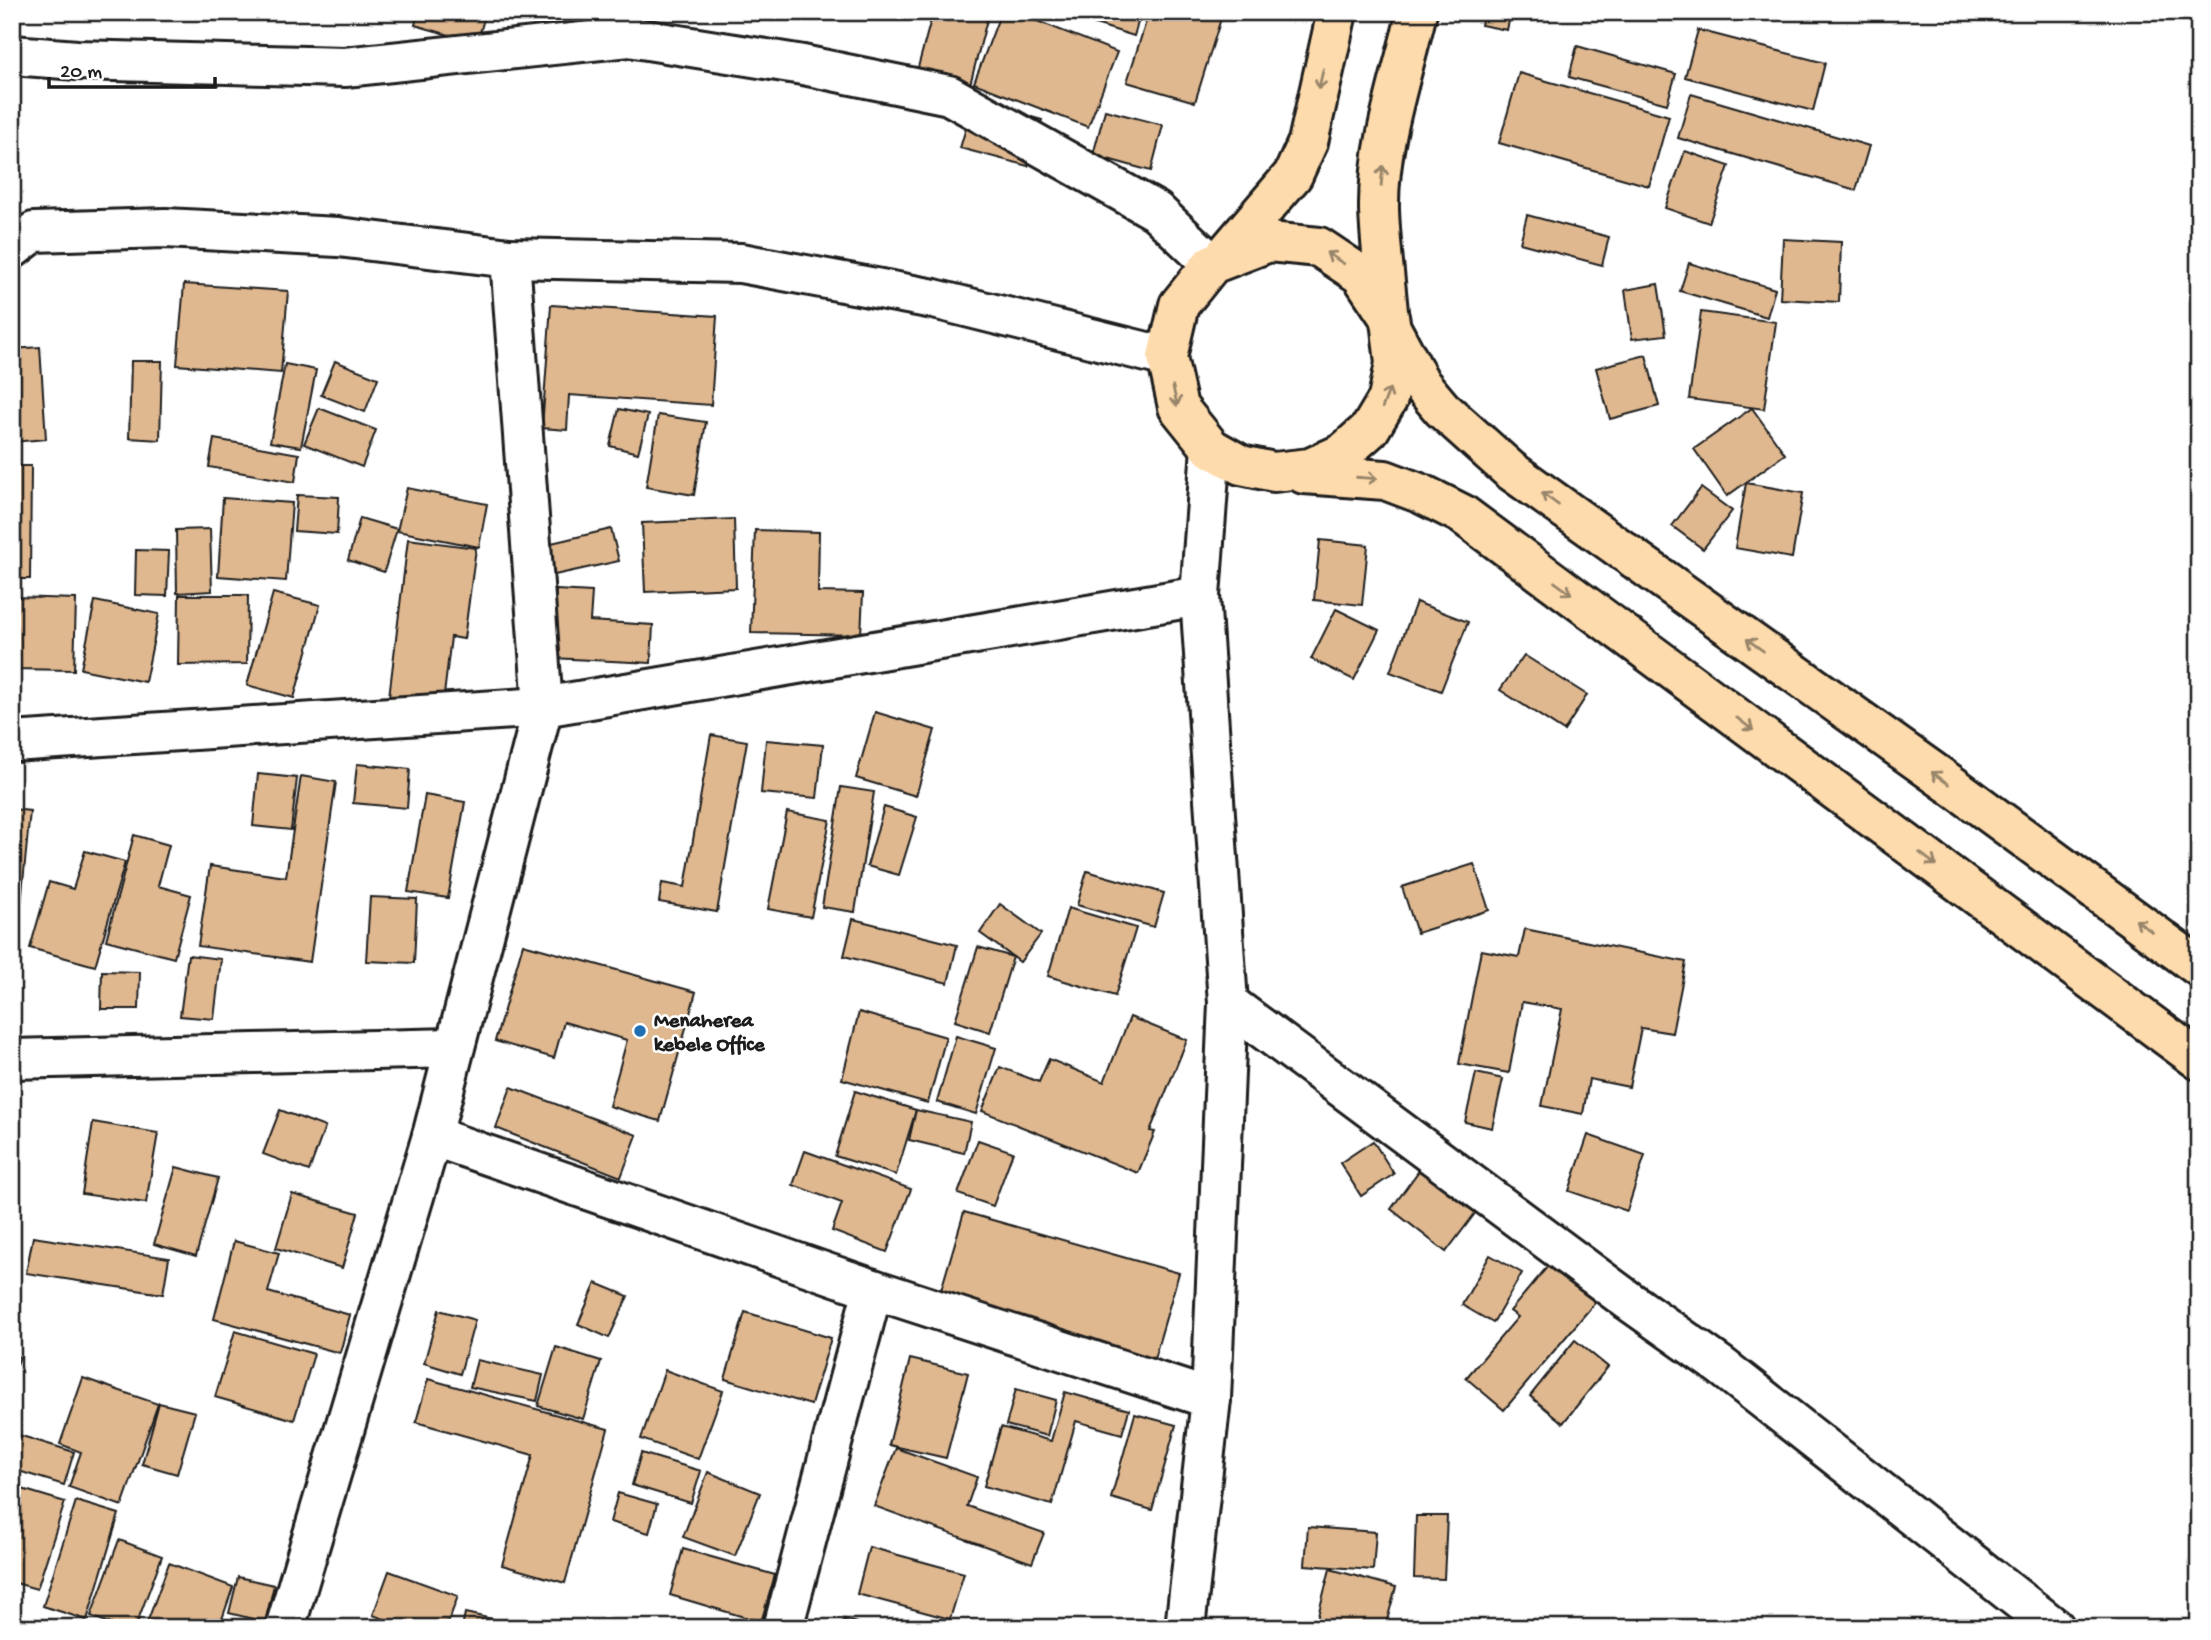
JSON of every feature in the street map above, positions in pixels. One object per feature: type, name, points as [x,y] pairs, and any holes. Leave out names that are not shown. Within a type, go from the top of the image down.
[{"type":"main road","points":[[1337,12],[1308,142],[1293,175],[1179,305],[1167,357],[1178,407],[1211,448],[1241,465],[1274,471],[1385,480],[1422,494],[1462,514],[2199,1060]]},
{"type":"main road","points":[[1274,471],[1310,468],[1343,453],[1370,429],[1388,398],[1395,363],[1379,208],[1382,166],[1417,12]]},
{"type":"main road","points":[[1217,262],[1269,242],[1319,247],[1362,275],[1390,322],[1421,384],[1442,409],[1510,470],[1957,789],[2199,967]]},
{"type":"street","points":[[12,55],[77,60],[345,67],[629,37],[803,65],[949,95],[1156,211],[1217,262]]},
{"type":"street","points":[[12,249],[34,232],[165,228],[338,237],[510,258],[741,263],[934,299],[1167,357]]},
{"type":"street","points":[[285,1628],[432,1136],[543,708],[510,258]]},
{"type":"street","points":[[1185,1628],[1211,1399],[1228,1003],[1200,596],[1211,448]]},
{"type":"street","points":[[12,741],[543,708],[1200,596]]},
{"type":"street","points":[[1228,1003],[1618,1293],[1721,1366],[2055,1628]]},
{"type":"street","points":[[12,1059],[453,1048]]},
{"type":"street","points":[[432,1136],[873,1289],[1211,1399]]},
{"type":"street","points":[[783,1628],[873,1289]]},
{"type":"building","points":[[418,12],[486,12],[477,43],[415,25]]},
{"type":"building","points":[[933,12],[989,12],[967,96],[914,82]]},
{"type":"building","points":[[1001,12],[1014,12],[1117,52],[1088,127],[974,83]]},
{"type":"building","points":[[1095,12],[1141,12],[1134,36],[1092,23]]},
{"type":"building","points":[[1149,12],[1223,12],[1195,102],[1127,82]]},
{"type":"building","points":[[1484,12],[1511,12],[1507,30],[1481,25]]},
{"type":"building","points":[[1698,30],[1825,63],[1813,111],[1685,77]]},
{"type":"building","points":[[1577,46],[1676,74],[1667,104],[1569,77]]},
{"type":"building","points":[[1519,73],[1669,116],[1649,186],[1499,143]]},
{"type":"building","points":[[1691,94],[1869,146],[1856,190],[1678,138]]},
{"type":"building","points":[[974,101],[1042,120],[1028,166],[960,148]]},
{"type":"building","points":[[1105,110],[1163,125],[1151,171],[1093,155]]},
{"type":"building","points":[[1685,151],[1729,166],[1709,223],[1665,208]]},
{"type":"building","points":[[1527,215],[1609,237],[1602,265],[1520,243]]},
{"type":"building","points":[[1783,239],[1841,242],[1839,302],[1780,299]]},
{"type":"building","points":[[1689,263],[1775,289],[1767,317],[1680,291]]},
{"type":"building","points":[[184,284],[288,291],[281,373],[177,365]]},
{"type":"building","points":[[1658,284],[1666,335],[1632,339],[1625,290]]},
{"type":"building","points":[[551,305],[717,316],[711,405],[569,395],[567,430],[542,428]]},
{"type":"building","points":[[1701,312],[1776,322],[1764,409],[1689,399]]},
{"type":"building","points":[[40,347],[46,439],[12,442],[12,349]]},
{"type":"building","points":[[1646,355],[1659,406],[1610,419],[1596,368]]},
{"type":"building","points":[[131,361],[162,361],[160,440],[129,438]]},
{"type":"building","points":[[335,361],[378,378],[365,412],[321,395]]},
{"type":"building","points":[[285,364],[316,370],[301,447],[270,442]]},
{"type":"building","points":[[319,408],[376,430],[362,467],[304,444]]},
{"type":"building","points":[[1752,408],[1785,454],[1727,496],[1694,449]]},
{"type":"building","points":[[619,409],[648,415],[638,453],[610,446]]},
{"type":"building","points":[[658,415],[706,422],[694,495],[646,487]]},
{"type":"building","points":[[214,439],[299,454],[295,482],[209,467]]},
{"type":"building","points":[[12,466],[31,466],[30,579],[12,579]]},
{"type":"building","points":[[1746,483],[1803,493],[1792,558],[1735,548]]},
{"type":"building","points":[[407,488],[487,504],[479,547],[397,531]]},
{"type":"building","points":[[1701,488],[1732,511],[1703,549],[1672,526]]},
{"type":"building","points":[[297,495],[339,497],[337,534],[294,531]]},
{"type":"building","points":[[223,498],[292,503],[286,581],[218,576]]},
{"type":"building","points":[[360,518],[397,529],[384,572],[348,560]]},
{"type":"building","points":[[734,519],[736,588],[645,592],[642,523]]},
{"type":"building","points":[[210,529],[212,591],[177,593],[176,530]]},
{"type":"building","points":[[611,529],[619,561],[550,576],[543,545]]},
{"type":"building","points":[[755,530],[819,532],[818,592],[863,593],[861,635],[751,633]]},
{"type":"building","points":[[408,539],[476,548],[464,639],[451,637],[443,703],[389,697]]},
{"type":"building","points":[[1320,540],[1368,545],[1362,605],[1314,600]]},
{"type":"building","points":[[136,550],[169,551],[167,596],[135,595]]},
{"type":"building","points":[[556,590],[592,592],[590,621],[653,625],[651,663],[552,658]]},
{"type":"building","points":[[273,593],[320,605],[294,698],[247,685]]},
{"type":"building","points":[[179,595],[248,595],[247,664],[178,665]]},
{"type":"building","points":[[13,597],[76,599],[74,670],[12,669]]},
{"type":"building","points":[[95,601],[159,614],[145,682],[81,669]]},
{"type":"building","points":[[1416,602],[1468,622],[1441,691],[1390,672]]},
{"type":"building","points":[[1336,609],[1379,630],[1354,680],[1311,659]]},
{"type":"building","points":[[1524,655],[1587,695],[1564,731],[1500,690]]},
{"type":"building","points":[[875,712],[935,730],[916,796],[856,778]]},
{"type":"building","points":[[711,735],[747,741],[717,912],[659,902],[662,883],[685,887]]},
{"type":"building","points":[[766,740],[823,745],[817,798],[761,793]]},
{"type":"building","points":[[357,764],[410,769],[407,808],[353,803]]},
{"type":"building","points":[[258,774],[297,778],[291,830],[253,826]]},
{"type":"building","points":[[301,776],[336,782],[310,962],[198,946],[210,866],[286,877]]},
{"type":"building","points":[[841,787],[874,792],[855,912],[822,907]]},
{"type":"building","points":[[425,795],[465,802],[448,898],[408,892]]},
{"type":"building","points":[[884,807],[917,817],[899,875],[867,866]]},
{"type":"building","points":[[12,809],[30,811],[17,944],[12,943]]},
{"type":"building","points":[[787,812],[830,820],[811,917],[768,909]]},
{"type":"building","points":[[134,835],[169,845],[158,886],[191,895],[174,958],[106,940]]},
{"type":"building","points":[[85,851],[125,862],[95,966],[30,948],[49,882],[73,889]]},
{"type":"building","points":[[1474,864],[1489,910],[1417,933],[1402,887]]},
{"type":"building","points":[[1087,871],[1164,893],[1154,927],[1077,905]]},
{"type":"building","points":[[370,897],[417,899],[414,963],[366,961]]},
{"type":"building","points":[[1000,904],[1041,934],[1020,962],[980,933]]},
{"type":"building","points":[[1068,908],[1136,928],[1115,996],[1048,976]]},
{"type":"building","points":[[853,919],[957,945],[948,983],[844,956]]},
{"type":"building","points":[[1525,929],[1686,962],[1672,1033],[1641,1028],[1629,1087],[1589,1079],[1583,1114],[1542,1106],[1562,1009],[1522,1002],[1509,1073],[1459,1064],[1481,950],[1519,957]]},
{"type":"building","name":"Menaherea kebele Office","points":[[523,944],[696,992],[660,1121],[609,1106],[627,1040],[564,1022],[554,1058],[495,1041]]},
{"type":"building","points":[[12,947],[17,948],[12,990]]},
{"type":"building","points":[[978,947],[1013,957],[990,1032],[955,1021]]},
{"type":"building","points":[[188,955],[221,959],[214,1019],[180,1016]]},
{"type":"building","points":[[102,971],[140,972],[139,1009],[101,1009]]},
{"type":"building","points":[[859,1012],[946,1037],[928,1103],[842,1079]]},
{"type":"building","points":[[1130,1017],[1187,1040],[1150,1131],[1155,1132],[1138,1173],[982,1111],[1000,1067],[1039,1082],[1049,1059],[1104,1082]]},
{"type":"building","points":[[956,1036],[996,1048],[976,1114],[937,1102]]},
{"type":"building","points":[[1476,1073],[1503,1079],[1492,1128],[1465,1122]]},
{"type":"building","points":[[511,1087],[637,1135],[621,1177],[496,1128]]},
{"type":"building","points":[[855,1091],[916,1110],[896,1175],[835,1156]]},
{"type":"building","points":[[280,1110],[325,1127],[309,1171],[263,1154]]},
{"type":"building","points":[[916,1110],[971,1122],[964,1153],[909,1140]]},
{"type":"building","points":[[93,1122],[158,1133],[146,1203],[82,1194]]},
{"type":"building","points":[[1588,1135],[1645,1155],[1627,1211],[1569,1191]]},
{"type":"building","points":[[978,1140],[1013,1152],[993,1206],[958,1194]]},
{"type":"building","points":[[1373,1141],[1394,1174],[1361,1196],[1340,1163]]},
{"type":"building","points":[[805,1151],[911,1189],[887,1252],[832,1231],[842,1203],[793,1185]]},
{"type":"building","points":[[1426,1161],[1482,1204],[1446,1252],[1391,1209]]},
{"type":"building","points":[[176,1167],[218,1178],[196,1256],[154,1244]]},
{"type":"building","points":[[292,1194],[358,1213],[342,1268],[276,1248]]},
{"type":"building","points":[[964,1212],[1179,1273],[1154,1359],[939,1297]]},
{"type":"building","points":[[33,1237],[169,1258],[163,1294],[26,1273]]},
{"type":"building","points":[[234,1241],[279,1253],[268,1292],[350,1315],[340,1353],[214,1319]]},
{"type":"building","points":[[1490,1255],[1522,1273],[1493,1323],[1462,1305]]},
{"type":"building","points":[[1553,1260],[1598,1299],[1504,1410],[1466,1378],[1518,1317],[1510,1311]]},
{"type":"building","points":[[596,1283],[628,1296],[609,1338],[578,1324]]},
{"type":"building","points":[[439,1310],[475,1320],[460,1374],[424,1363]]},
{"type":"building","points":[[745,1312],[831,1338],[811,1405],[725,1379]]},
{"type":"building","points":[[235,1331],[314,1354],[294,1420],[215,1397]]},
{"type":"building","points":[[1575,1340],[1608,1367],[1563,1423],[1530,1396]]},
{"type":"building","points":[[556,1347],[601,1361],[583,1419],[538,1406]]},
{"type":"building","points":[[12,1354],[20,1357],[12,1377]]},
{"type":"building","points":[[910,1359],[968,1373],[946,1458],[889,1445]]},
{"type":"building","points":[[477,1360],[543,1375],[537,1401],[470,1387]]},
{"type":"building","points":[[665,1370],[723,1391],[698,1459],[641,1439]]},
{"type":"building","points":[[83,1378],[158,1404],[122,1506],[69,1487],[81,1452],[60,1444]]},
{"type":"building","points":[[428,1379],[608,1429],[565,1583],[502,1565],[533,1455],[416,1422]]},
{"type":"building","points":[[1016,1389],[1056,1400],[1047,1436],[1006,1425]]},
{"type":"building","points":[[1065,1392],[1129,1410],[1122,1434],[1076,1421],[1052,1505],[984,1486],[1001,1427],[1051,1441]]},
{"type":"building","points":[[159,1403],[195,1412],[177,1474],[142,1464]]},
{"type":"building","points":[[1135,1414],[1176,1425],[1152,1510],[1111,1498]]},
{"type":"building","points":[[12,1433],[74,1452],[64,1485],[12,1469]]},
{"type":"building","points":[[896,1448],[977,1477],[967,1506],[1044,1533],[1032,1563],[874,1506]]},
{"type":"building","points":[[641,1453],[701,1471],[691,1503],[632,1485]]},
{"type":"building","points":[[708,1472],[760,1493],[735,1556],[683,1537]]},
{"type":"building","points":[[12,1486],[65,1502],[37,1589],[12,1582]]},
{"type":"building","points":[[618,1493],[657,1504],[649,1533],[610,1522]]},
{"type":"building","points":[[76,1501],[119,1514],[87,1620],[43,1606]]},
{"type":"building","points":[[1416,1516],[1447,1516],[1444,1579],[1414,1578]]},
{"type":"building","points":[[1308,1527],[1376,1532],[1373,1570],[1305,1565]]},
{"type":"building","points":[[119,1540],[162,1556],[135,1628],[121,1628],[91,1616]]},
{"type":"building","points":[[869,1547],[964,1573],[950,1619],[857,1594]]},
{"type":"building","points":[[683,1549],[775,1575],[761,1622],[670,1595]]},
{"type":"building","points":[[169,1563],[233,1587],[219,1628],[160,1628],[147,1623]]},
{"type":"building","points":[[1330,1569],[1396,1587],[1385,1628],[1334,1628],[1316,1623]]},
{"type":"building","points":[[389,1571],[458,1596],[446,1628],[408,1628],[373,1615]]},
{"type":"building","points":[[238,1577],[274,1585],[265,1622],[229,1613]]},
{"type":"building","points":[[465,1613],[515,1624],[514,1628],[462,1628]]},
{"type":"building","points":[[844,1619],[872,1628],[841,1628]]},
{"type":"place","name":"Menaherea kebele Office","points":[[640,1031]]}]
